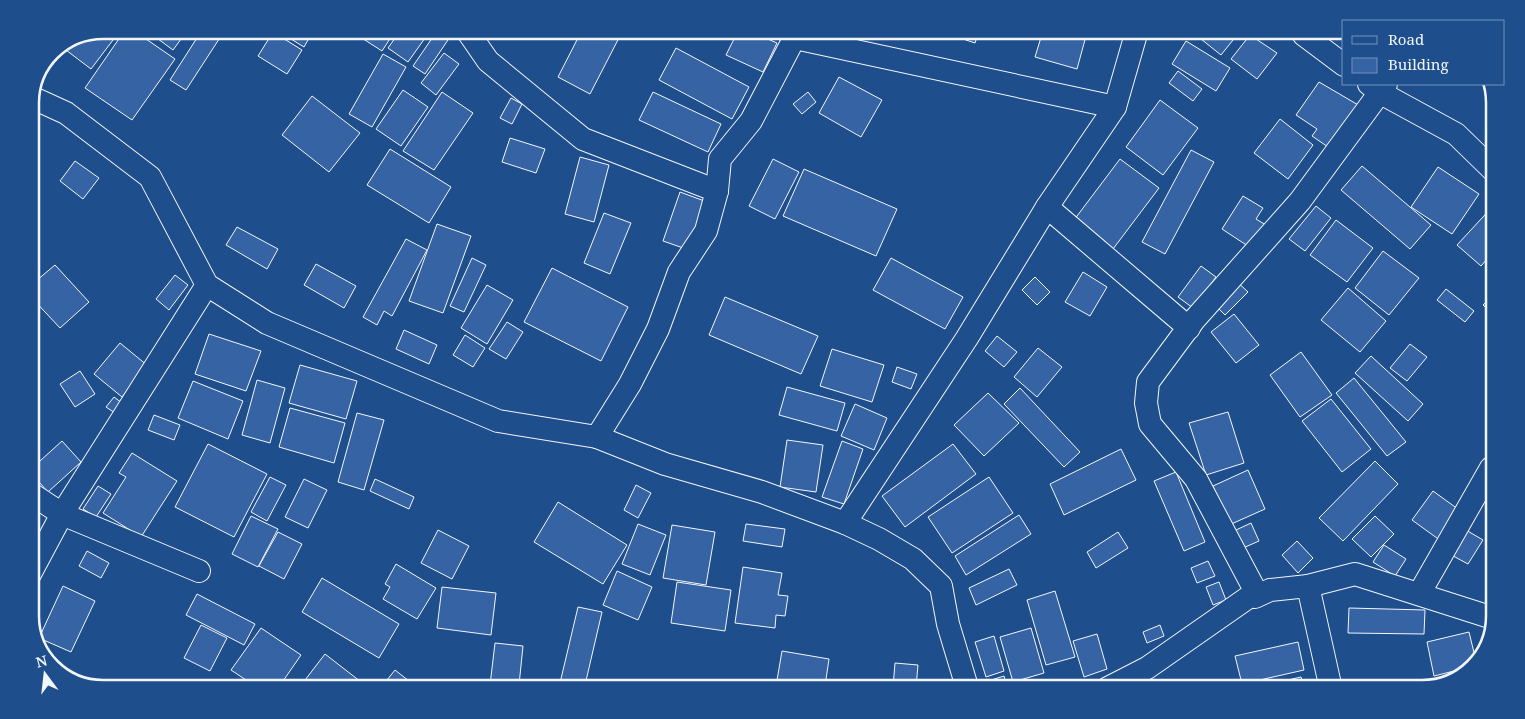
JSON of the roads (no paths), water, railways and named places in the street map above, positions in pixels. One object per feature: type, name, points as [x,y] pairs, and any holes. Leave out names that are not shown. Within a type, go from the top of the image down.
[{"type":"street","points":[[473,39],[488,61],[583,139],[717,191]]},
{"type":"street","points":[[597,437],[630,384],[658,328],[679,272],[706,231],[717,191],[720,158],[751,121],[794,39]]},
{"type":"street","points":[[810,39],[1115,106]]},
{"type":"street","points":[[845,523],[967,338],[1047,207],[1115,106],[1135,39]]},
{"type":"street","points":[[1309,39],[1342,64]]},
{"type":"street","points":[[1486,163],[1456,134],[1378,87],[1300,201],[1189,328],[1148,382],[1146,403],[1150,424],[1196,479],[1256,592],[1255,597],[1270,590],[1308,586],[1356,574],[1486,615]]},
{"type":"street","points":[[39,101],[66,113],[150,176],[207,285],[267,323],[498,421],[597,437],[665,464],[762,492],[845,523],[879,539],[913,559],[941,586],[948,624],[965,680]]},
{"type":"street","points":[[1047,207],[1189,328]]},
{"type":"street","points":[[39,557],[62,514],[207,285]]},
{"type":"street","points":[[1418,594],[1486,477]]},
{"type":"street","points":[[39,499],[62,514],[199,571]]},
{"type":"street","points":[[1308,586],[1329,680]]},
{"type":"street","points":[[1124,680],[1147,668],[1256,592]]}]
